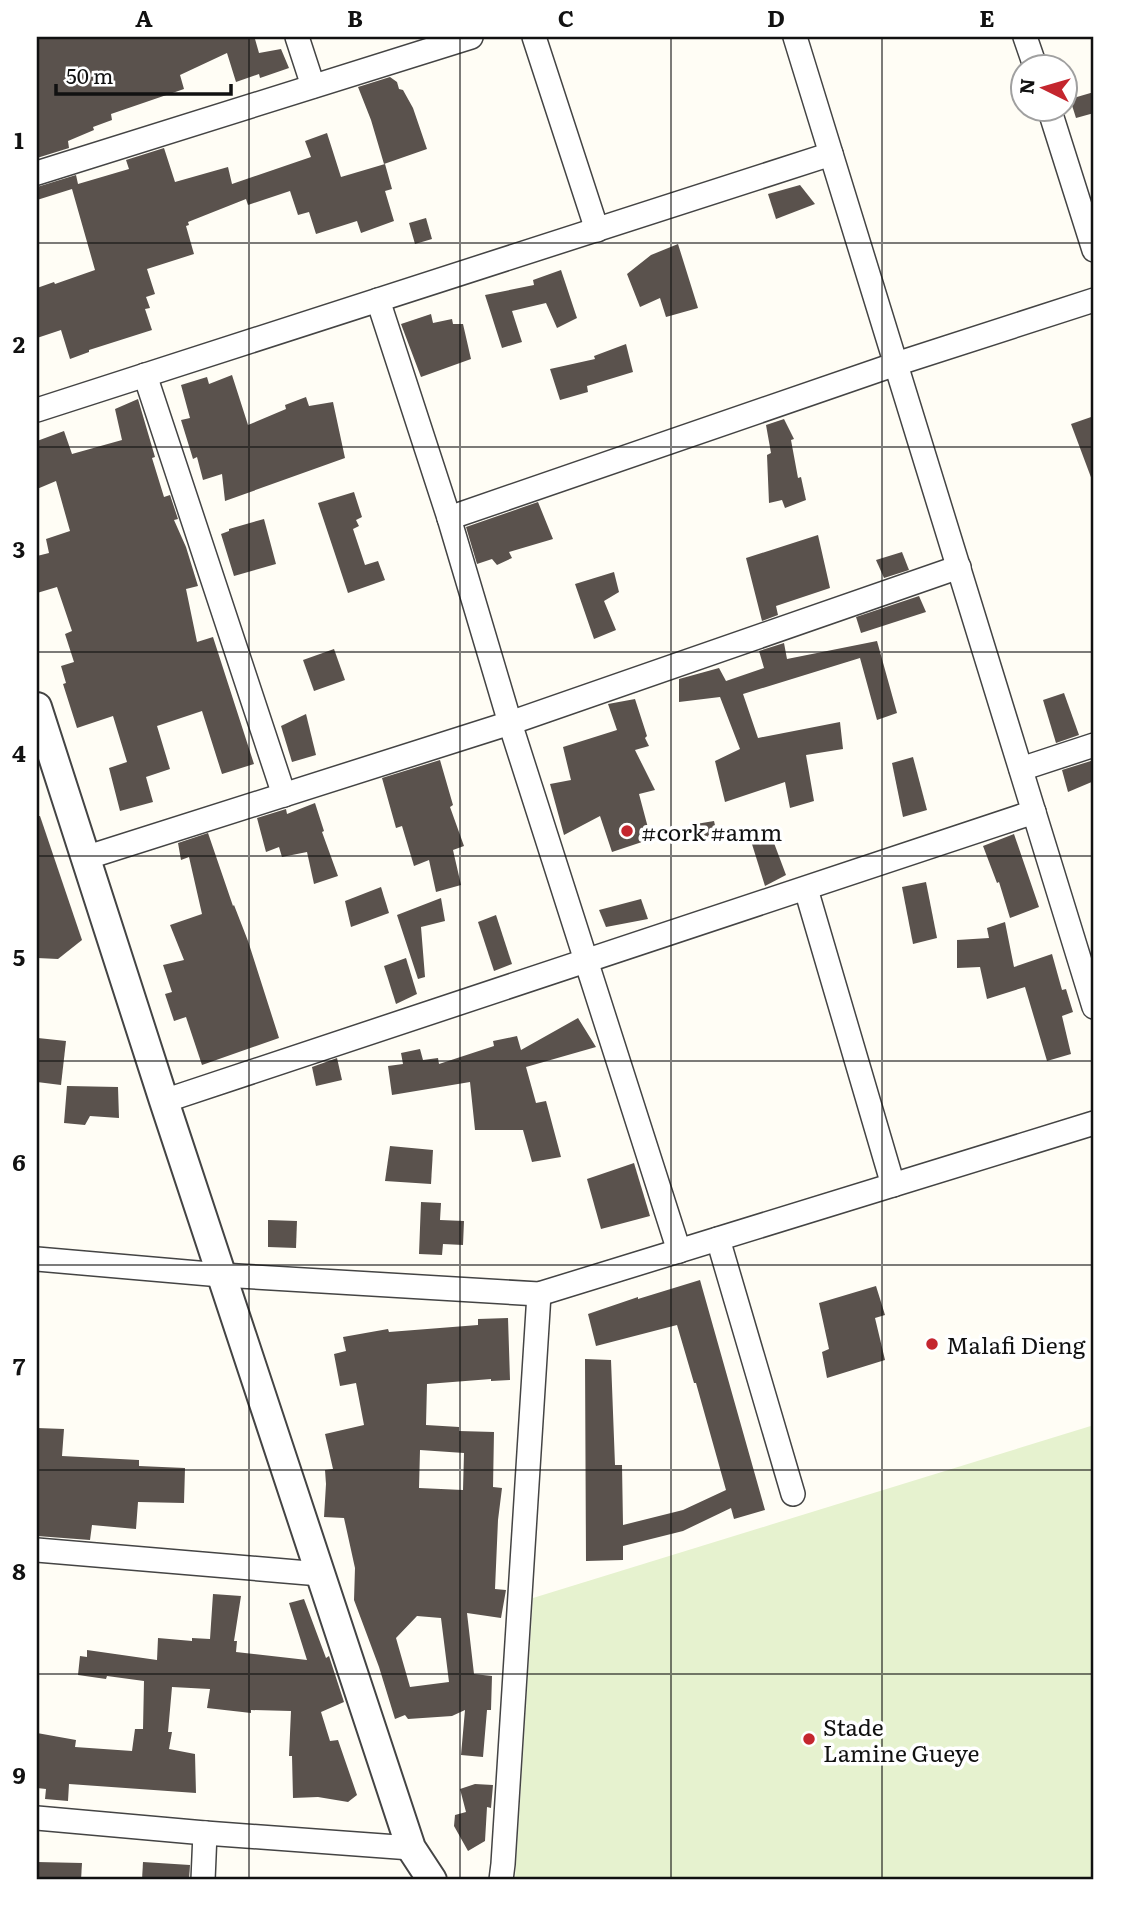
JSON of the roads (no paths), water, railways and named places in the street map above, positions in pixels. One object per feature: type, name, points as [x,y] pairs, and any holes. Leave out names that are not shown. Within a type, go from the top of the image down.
[{"type":"street","points":[[297,37],[313,86]]},
{"type":"street","points":[[37,173],[471,37]]},
{"type":"street","points":[[534,37],[597,230]]},
{"type":"street","points":[[795,37],[1094,1007]]},
{"type":"street","points":[[1053,122],[1094,250]]},
{"type":"street","points":[[37,410],[831,155]]},
{"type":"street","points":[[378,300],[679,1251]]},
{"type":"street","points":[[449,518],[896,364],[1094,300]]},
{"type":"street","points":[[145,375],[284,795]]},
{"type":"street","points":[[85,858],[510,723],[958,568]]},
{"type":"street","points":[[37,707],[411,1848],[432,1880]]},
{"type":"street","points":[[1021,769],[1094,745]]},
{"type":"street","points":[[164,1101],[1034,812]]},
{"type":"street","points":[[806,889],[893,1185]]},
{"type":"street","points":[[37,1259],[221,1275],[539,1294],[1094,1123]]},
{"type":"street","points":[[718,1239],[793,1494]]},
{"type":"street","points":[[500,1880],[539,1294]]},
{"type":"street","points":[[37,1550],[320,1574]]},
{"type":"street","points":[[37,1818],[411,1848]]},
{"type":"street","points":[[203,1880],[205,1833]]},
{"type":"place","name":"#cork #amm","points":[[627,831]]},
{"type":"place","name":"Malafi Dieng","points":[[932,1344]]},
{"type":"place","name":"Stade Lamine Gueye","points":[[809,1739]]}]
